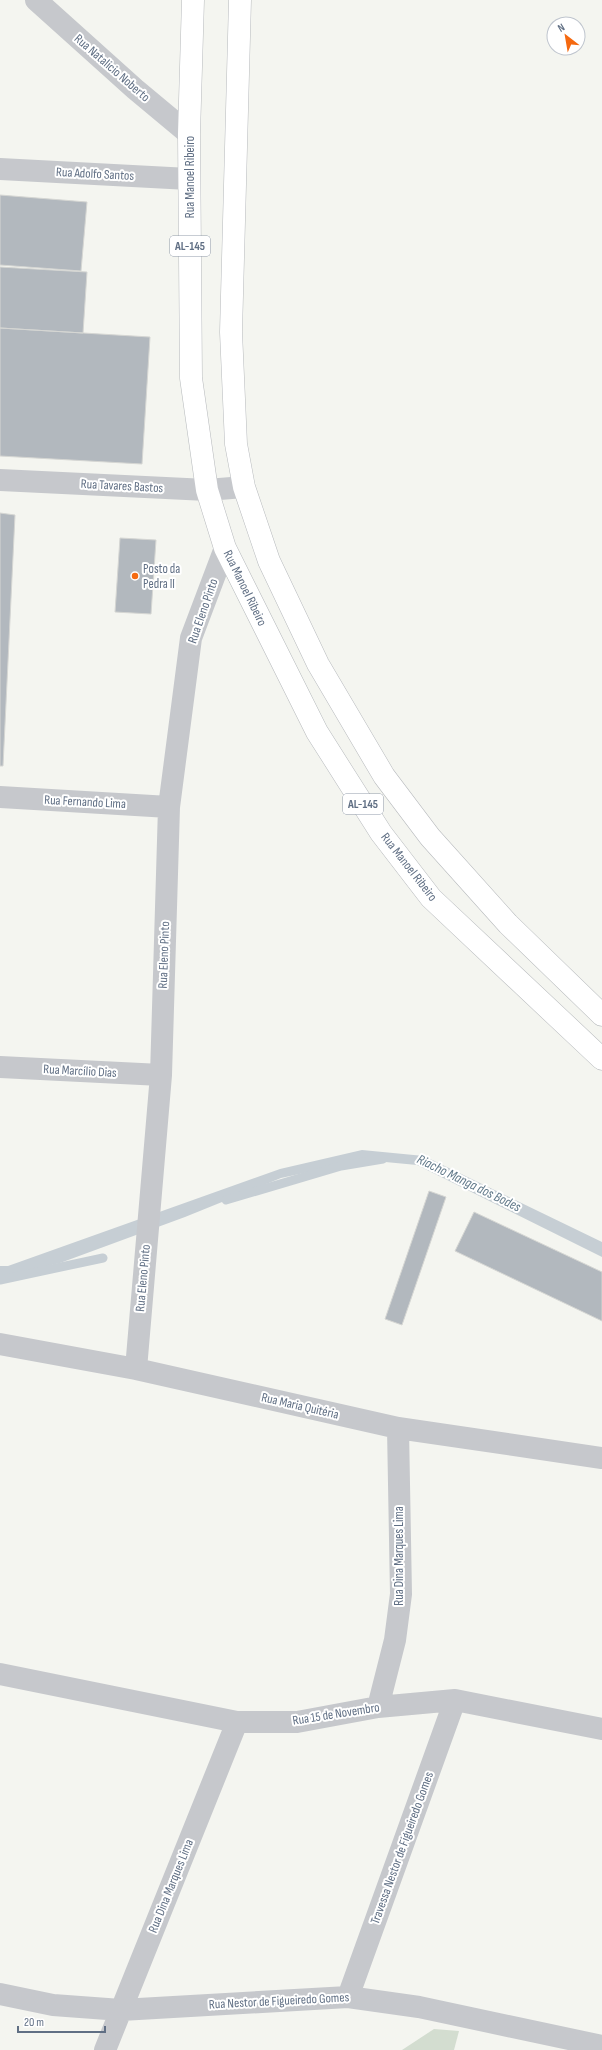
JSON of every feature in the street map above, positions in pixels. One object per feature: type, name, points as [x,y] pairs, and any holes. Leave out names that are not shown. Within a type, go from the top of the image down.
[{"type":"highway","name":"Rua Manoel Ribeiro","points":[[193,0],[190,134],[191,378],[207,490],[225,548],[317,732],[381,833],[431,898],[602,1059]]},
{"type":"highway","name":"AL-145","points":[[240,0],[231,332],[236,444],[244,487],[269,561],[318,664],[384,776],[430,837],[508,924],[602,1014]]},
{"type":"street","name":"Rua Natalicio Noberto","points":[[36,0],[135,89],[190,134]]},
{"type":"street","name":"Rua Adolfo Santos","points":[[0,169],[190,180]]},
{"type":"street","name":"Rua Tavares Bastos","points":[[0,480],[207,490],[244,487]]},
{"type":"street","name":"Rua Eleno Pinto","points":[[136,1369],[160,1075],[169,807],[191,638],[225,548]]},
{"type":"street","name":"Rua Fernando Lima","points":[[0,797],[169,807]]},
{"type":"street","name":"Rua Marcílio Dias","points":[[0,1067],[160,1075]]},
{"type":"street","name":"Rua Maria Quitéria","points":[[0,1344],[136,1369],[398,1428],[602,1458]]},
{"type":"street","name":"Rua Dina Marques Lima","points":[[378,1707],[396,1640],[402,1594],[398,1428]]},
{"type":"street","name":"Rua 15 de Novembro","points":[[0,1674],[237,1722],[297,1722],[378,1707],[455,1700],[602,1729]]},
{"type":"street","name":"Travessa Nestor de Figueiredo Gomes","points":[[348,1997],[455,1700]]},
{"type":"street","name":"Rua Dina Marques Lima","points":[[105,2050],[237,1722]]},
{"type":"street","name":"Rua Nestor de Figueiredo Gomes","points":[[0,1994],[52,2005],[121,2010],[348,1997],[419,2007],[602,2046]]},
{"type":"shaded area","points":[[434,2029],[459,2031],[454,2050],[402,2050]]},
{"type":"water","points":[[362,1150],[424,1156],[602,1242],[602,1257],[417,1165],[364,1160],[281,1178],[185,1217],[60,1263],[0,1277],[0,1266],[8,1266],[280,1169]]},
{"type":"building","points":[[0,195],[87,202],[81,271],[0,265]]},
{"type":"building","points":[[0,267],[87,272],[83,333],[0,328]]},
{"type":"building","points":[[0,328],[150,337],[142,464],[0,456]]},
{"type":"building","points":[[0,513],[15,515],[3,766],[0,766]]},
{"type":"building","name":"Posto da Pedra II","points":[[120,538],[156,540],[151,614],[115,612]]},
{"type":"building","points":[[429,1191],[446,1197],[402,1325],[385,1319]]},
{"type":"building","points":[[474,1212],[602,1272],[602,1321],[455,1251]]},
{"type":"waterway","name":"Riacho Manga dos Bodes","points":[[226,1200],[341,1166],[383,1159]]},
{"type":"waterway","name":"Riacho Manga dos Bodes","points":[[0,1280],[103,1258]]},
{"type":"place","name":"Posto da Pedra II","points":[[135,576]]}]
